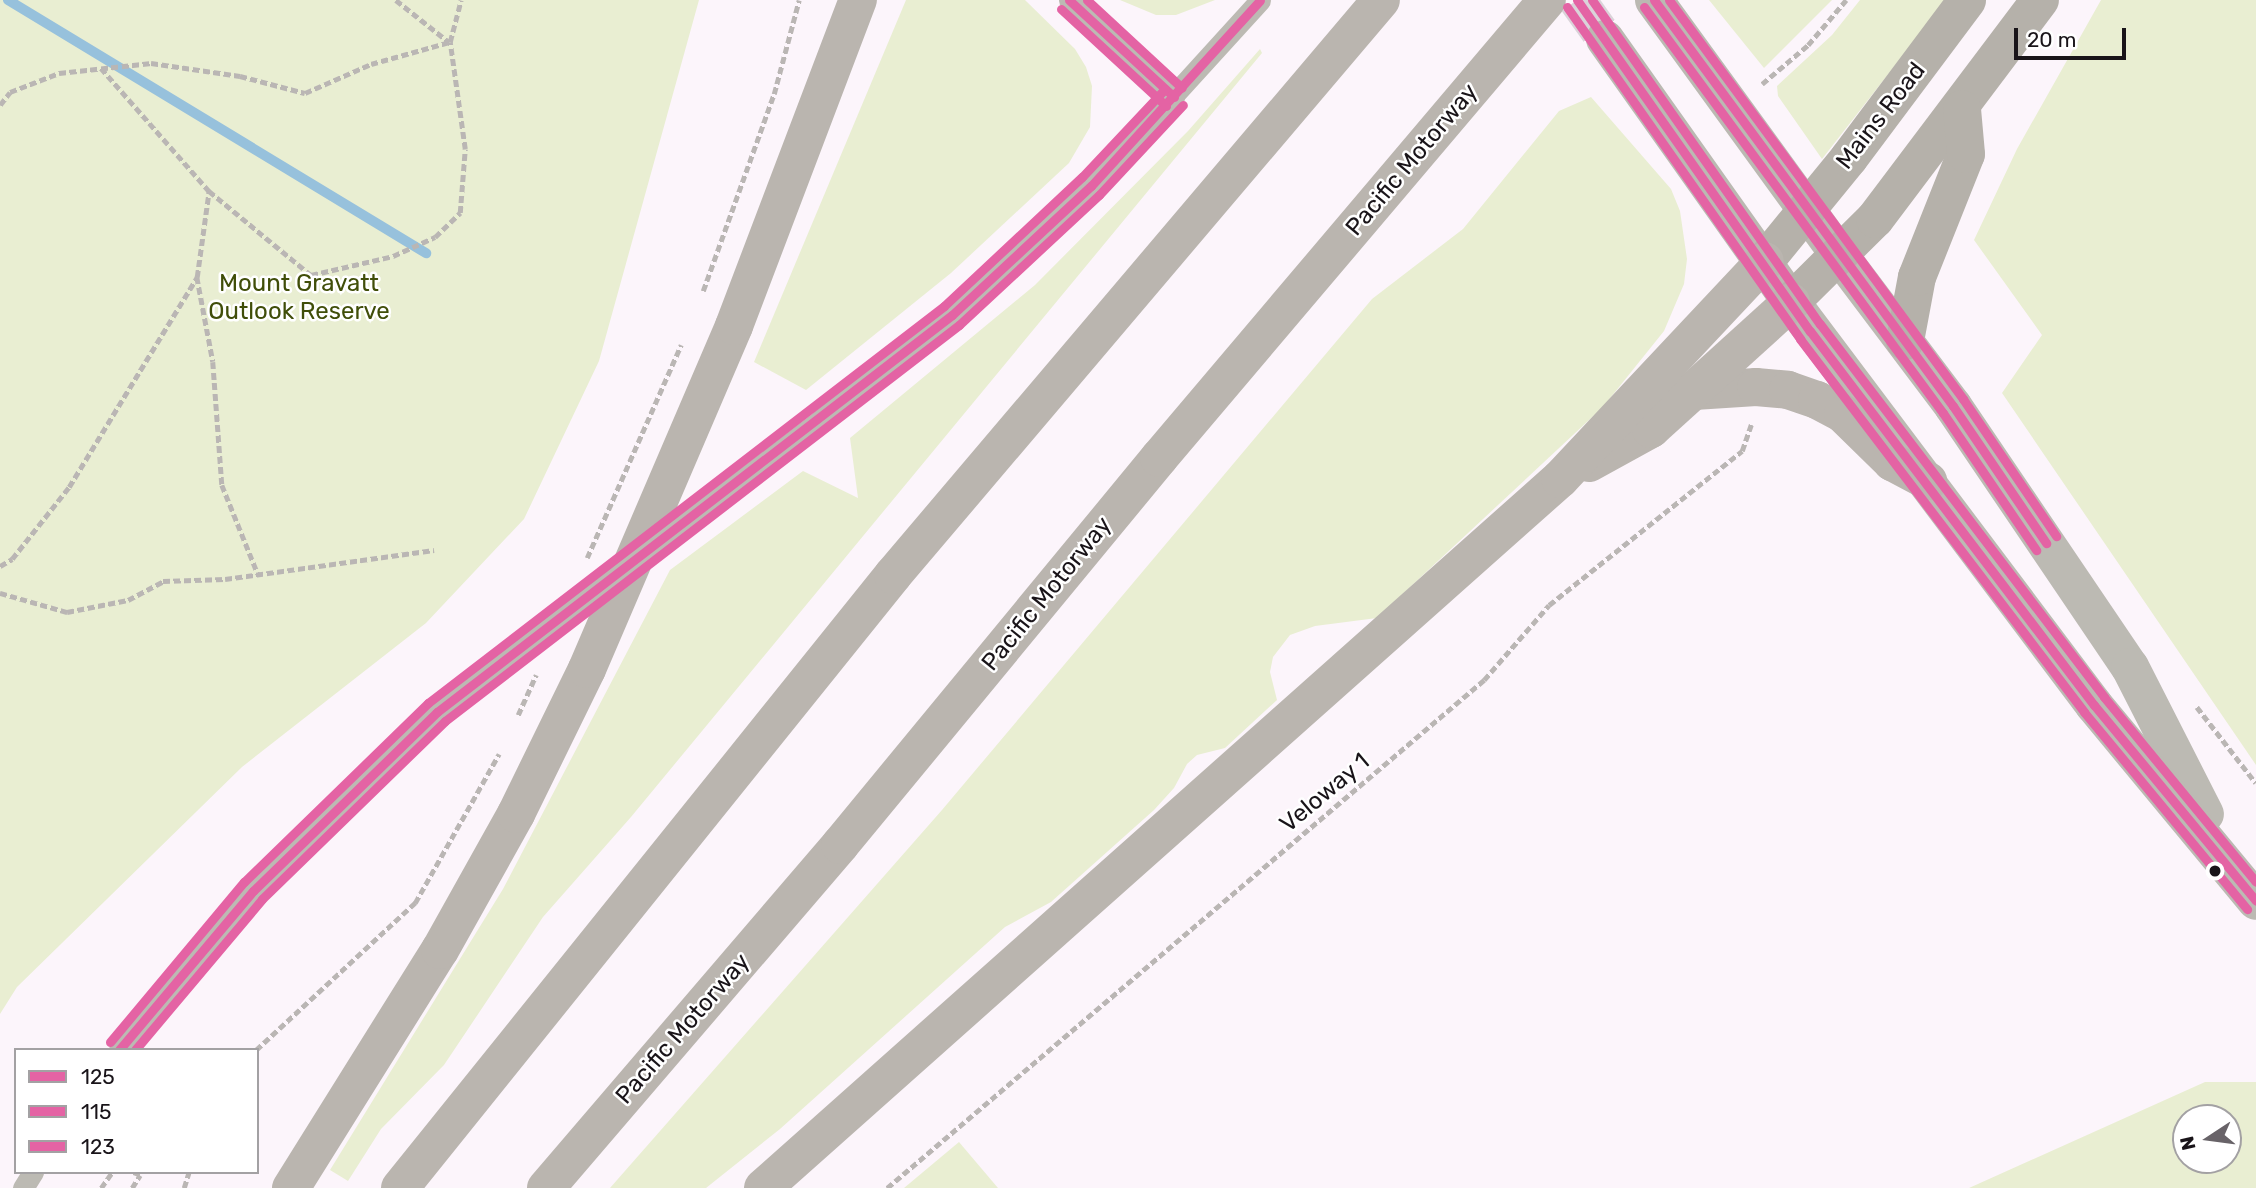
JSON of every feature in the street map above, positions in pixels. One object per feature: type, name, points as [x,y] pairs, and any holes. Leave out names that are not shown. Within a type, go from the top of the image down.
[{"type":"highway","points":[[290,1188],[440,950],[516,814],[587,669],[734,326],[858,0]]},
{"type":"highway","points":[[400,1188],[893,575],[1381,0]]},
{"type":"highway","name":"Pacific Motorway","points":[[547,1188],[840,845],[1159,457],[1547,0]]},
{"type":"highway","points":[[763,1188],[1560,479],[1765,261]]},
{"type":"highway","points":[[1560,479],[1651,429],[1791,302]]},
{"type":"highway","points":[[1694,391],[1756,387],[1788,390],[1816,400],[1843,414],[1892,461],[1928,481]]},
{"type":"main road","points":[[1654,0],[1809,208],[1840,256]]},
{"type":"main road","name":"Mains Road","points":[[1765,261],[1809,208],[1968,0]]},
{"type":"main road","points":[[1605,39],[1765,261],[1791,302],[1840,256],[1962,109],[2039,0]]},
{"type":"main road","points":[[1905,341],[1917,277],[1966,154],[1962,109]]},
{"type":"street","points":[[1840,256],[1905,341],[2130,667],[2246,888]]},
{"type":"street","points":[[1791,302],[2094,705],[2246,888]]},
{"type":"lane","points":[[1069,0],[1174,97]]},
{"type":"lane","points":[[120,1048],[155,1002],[253,891],[437,712],[821,419],[952,315],[1091,186],[1261,0]]},
{"type":"path","points":[[396,0],[450,42]]},
{"type":"path","points":[[100,68],[209,191],[311,275],[393,256],[435,237],[460,214],[465,149],[450,42],[461,0]]},
{"type":"path","points":[[701,297],[774,94],[799,0]]},
{"type":"path","points":[[1767,97],[1759,86],[1808,46],[1846,0]]},
{"type":"path","points":[[0,105],[10,92],[59,73],[151,63],[240,76],[304,93],[371,64],[450,42]]},
{"type":"path","points":[[209,191],[197,277],[213,362],[222,485],[258,574]]},
{"type":"path","points":[[0,566],[12,559],[69,487],[197,277]]},
{"type":"path","points":[[585,563],[685,335]]},
{"type":"path","name":"Veloway 1","points":[[887,1188],[1484,680],[1549,605],[1742,451],[1753,415]]},
{"type":"path","points":[[0,593],[67,612],[128,600],[163,582],[258,574],[434,550]]},
{"type":"path","points":[[513,728],[540,664]]},
{"type":"path","points":[[258,1048],[415,903],[500,752]]},
{"type":"path","points":[[132,1188],[140,1175],[137,1174]]},
{"type":"green space","name":"Mount Gravatt Outlook Reserve","points":[[0,0],[699,0],[599,361],[524,519],[426,623],[242,767],[17,987],[0,1014]]},
{"type":"green space","points":[[906,0],[1025,0],[1075,49],[1086,67],[1092,86],[1090,127],[1069,163],[951,273],[806,390],[754,362]]},
{"type":"green space","points":[[1120,0],[1215,0],[1176,15],[1156,15]]},
{"type":"green space","points":[[1709,0],[1832,0],[1764,68]]},
{"type":"green space","points":[[1860,0],[1946,0],[1822,159],[1778,96],[1777,86],[1832,35]]},
{"type":"green space","points":[[2101,0],[2256,0],[2256,765],[2002,393],[2042,335],[1974,240],[2017,149]]},
{"type":"green space","points":[[1260,49],[1262,53],[631,817],[543,917],[444,1065],[381,1129],[348,1181],[330,1170],[503,889],[670,570],[803,471],[858,498],[850,438],[1035,285],[1188,131]]},
{"type":"green space","points":[[1591,97],[1671,189],[1680,211],[1687,259],[1684,284],[1664,331],[1603,407],[1377,618],[1315,626],[1290,635],[1273,657],[1270,672],[1277,700],[1225,748],[1197,755],[1187,764],[1174,788],[1154,810],[1051,902],[1005,927],[780,1129],[706,1188],[610,1188],[942,810],[1372,299],[1463,229],[1559,111]]},
{"type":"green space","points":[[2205,1082],[2256,1082],[2256,1188],[1969,1188]]},
{"type":"green space","points":[[959,1142],[998,1188],[904,1188]]},
{"type":"waterway","points":[[8,0],[426,253]]},
{"type":"tunnel","points":[[1577,0],[1605,39]]},
{"type":"transit line","name":"125","points":[[1069,0],[1174,97]]},
{"type":"transit line","name":"123","points":[[1087,0],[1182,88]]},
{"type":"transit line","name":"125","points":[[121,1048],[253,891],[437,712],[952,315],[1091,186],[1260,0]]},
{"type":"transit line","name":"125","points":[[1577,0],[1810,331],[2094,705],[2256,901]]},
{"type":"transit line","name":"123","points":[[1592,0],[1820,324],[2104,697],[2256,882]]},
{"type":"transit line","name":"125","points":[[1654,0],[1953,406],[2046,543]]},
{"type":"transit line","name":"123","points":[[1669,0],[1963,399],[2056,536]]},
{"type":"transit line","name":"115","points":[[1567,7],[1800,339],[2084,712],[2247,909]]},
{"type":"transit line","name":"115","points":[[1644,7],[1943,413],[2036,550]]},
{"type":"transit line","name":"115","points":[[1061,9],[1166,106]]},
{"type":"transit line","name":"123","points":[[110,1042],[244,882],[428,703],[944,306],[1082,177],[1165,89]]},
{"type":"transit line","name":"115","points":[[137,1048],[262,899],[445,721],[959,325],[1099,195],[1183,105]]}]
